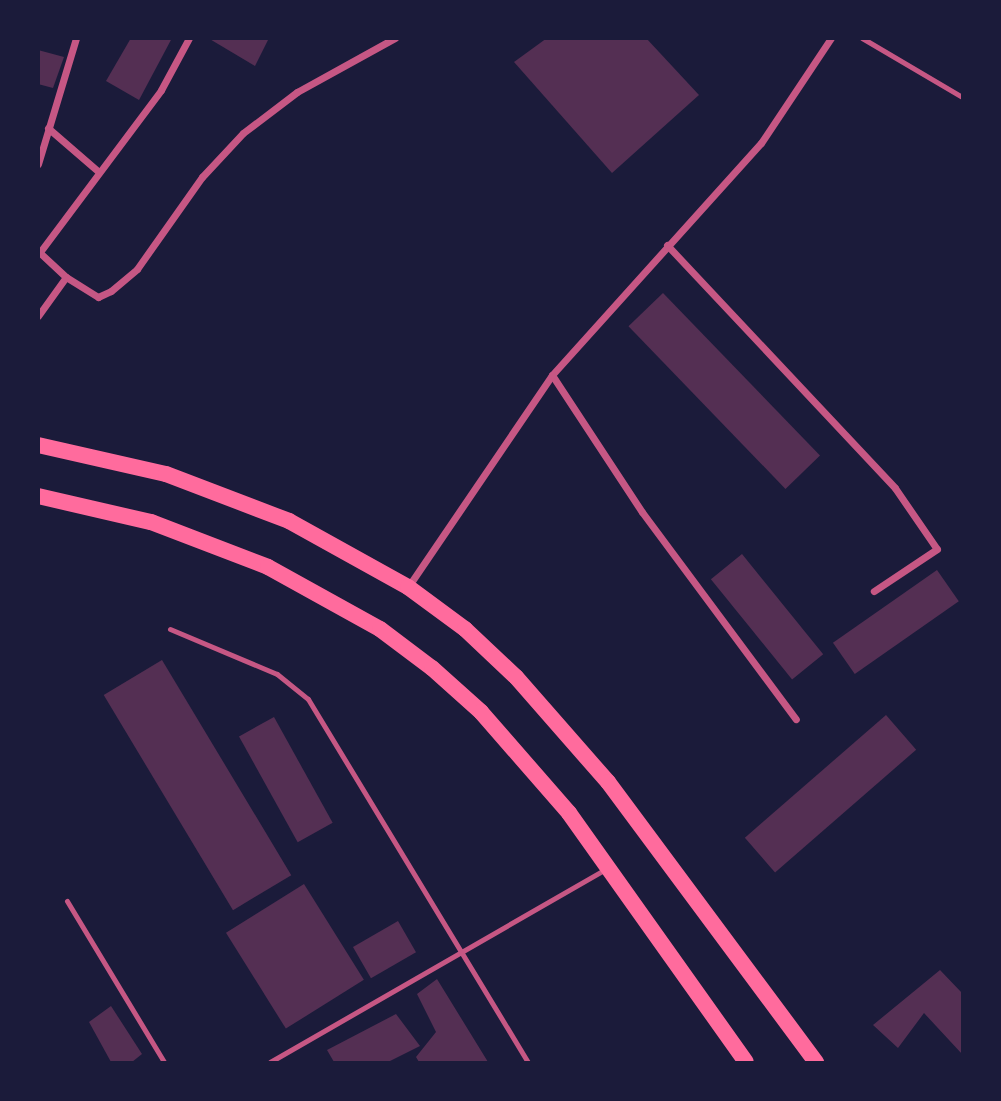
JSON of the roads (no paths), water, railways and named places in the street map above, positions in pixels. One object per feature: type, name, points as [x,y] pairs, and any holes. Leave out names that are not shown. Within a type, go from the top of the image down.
[{"type":"main road","points":[[38,445],[153,471],[228,496],[301,527],[408,587],[473,637],[564,728],[816,1062]]},
{"type":"main road","points":[[38,496],[151,522],[210,543],[268,567],[380,629],[481,712],[526,761],[610,867],[746,1062]]},
{"type":"street","points":[[38,164],[76,38]]},
{"type":"street","points":[[188,38],[161,90],[39,252],[66,277],[97,297],[111,291],[137,269],[202,177],[243,133],[297,92],[395,38]]},
{"type":"street","points":[[408,587],[552,375],[761,143],[831,38]]},
{"type":"street","points":[[48,128],[99,172]]},
{"type":"street","points":[[667,245],[895,488],[937,549],[874,591]]},
{"type":"street","points":[[38,316],[66,277]]},
{"type":"street","points":[[552,375],[642,512],[796,719]]},
{"type":"lane","points":[[862,38],[962,97]]},
{"type":"lane","points":[[170,629],[277,674],[308,699],[459,953],[528,1062]]},
{"type":"lane","points":[[270,1062],[610,867]]},
{"type":"lane","points":[[67,901],[164,1062]]}]
